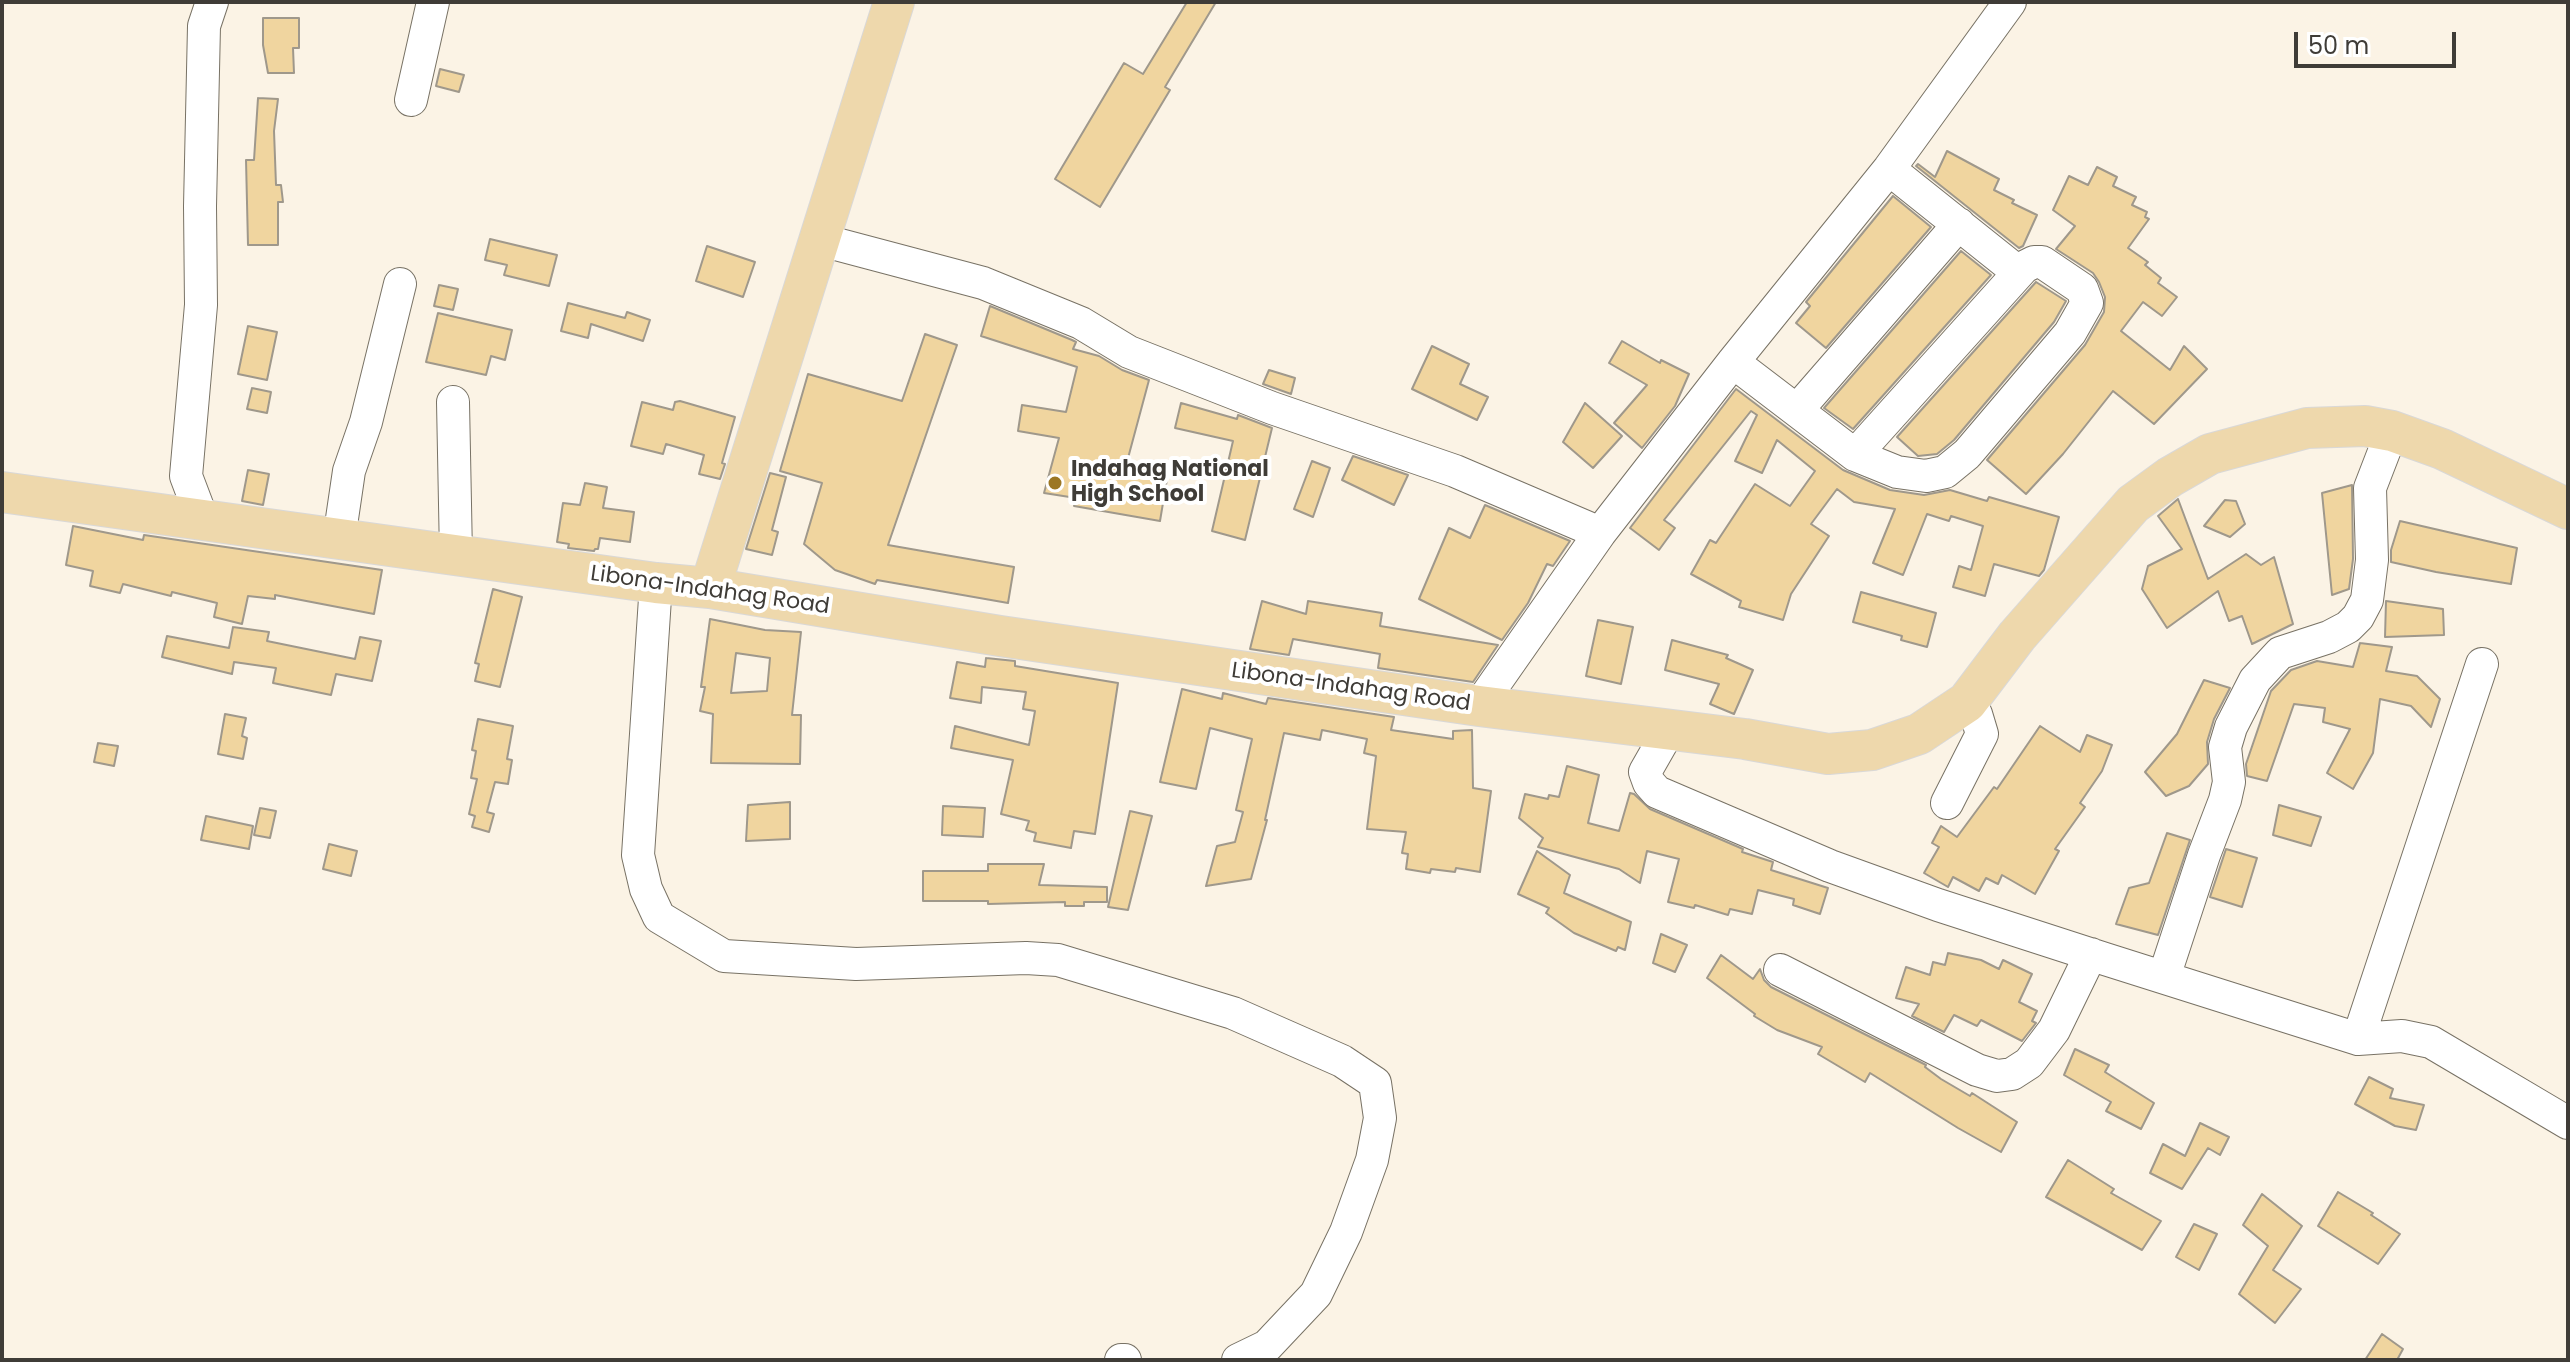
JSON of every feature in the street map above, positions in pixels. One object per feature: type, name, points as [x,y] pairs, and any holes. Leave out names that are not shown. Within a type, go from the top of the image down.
[{"type":"main road","points":[[710,588],[894,2]]},
{"type":"main road","name":"Libona-Indahag Road","points":[[2,492],[710,588],[1000,636],[1479,706],[1745,739],[1828,754],[1872,750],[1919,734],[1967,702],[2017,636],[2133,504],[2170,477],[2210,454],[2307,428],[2365,426],[2392,431],[2442,449],[2568,509]]},
{"type":"street","points":[[203,521],[186,476],[201,305],[204,26],[212,2]]},
{"type":"street","points":[[411,100],[433,2]]},
{"type":"street","points":[[1479,706],[1600,533],[1889,169],[2010,2]]},
{"type":"street","points":[[1889,169],[2018,272]]},
{"type":"street","points":[[1798,409],[1959,224]]},
{"type":"street","points":[[821,240],[983,283],[1081,323],[1129,352],[1272,408],[1455,471],[1600,533]]},
{"type":"street","points":[[1733,362],[1855,455],[1897,472],[1926,476],[1945,472],[1967,454],[2070,333],[2087,303],[2082,289],[2042,262],[2034,262],[2018,272],[1855,455]]},
{"type":"street","points":[[339,539],[349,471],[366,422],[400,284]]},
{"type":"street","points":[[453,402],[456,555]]},
{"type":"street","points":[[2164,977],[2225,800],[2229,782],[2225,747],[2231,727],[2255,680],[2280,653],[2329,637],[2348,627],[2358,617],[2367,600],[2372,560],[2370,488],[2392,431]]},
{"type":"street","points":[[656,583],[638,855],[646,889],[659,917],[724,956],[856,964],[1026,958],[1058,960],[1233,1013],[1342,1061],[1375,1083],[1380,1118],[1372,1160],[1346,1232],[1316,1294],[1267,1346],[1238,1360]]},
{"type":"street","points":[[2358,1039],[2482,664]]},
{"type":"street","points":[[1947,803],[1982,734],[1981,725],[1967,702]]},
{"type":"street","points":[[1669,730],[1645,772],[1657,792],[1830,866],[1938,905],[2358,1039],[2402,1036],[2431,1042],[2568,1123]]},
{"type":"street","points":[[1780,970],[1977,1070],[1997,1076],[2012,1074],[2029,1063],[2054,1030],[2091,954]]},
{"type":"building","points":[[1187,2],[1216,2],[1165,87],[1170,90],[1100,207],[1055,179],[1124,63],[1143,74]]},
{"type":"building","points":[[263,18],[299,18],[299,48],[293,48],[294,73],[268,73],[263,45]]},
{"type":"building","points":[[440,69],[464,75],[459,92],[436,86]]},
{"type":"building","points":[[258,98],[278,99],[274,131],[276,185],[281,185],[283,202],[278,202],[278,245],[248,245],[246,160],[254,160]]},
{"type":"building","points":[[1947,151],[1999,179],[1994,190],[2037,215],[2023,246],[2019,248],[1916,166],[1918,164],[1935,177]]},
{"type":"building","points":[[2097,167],[2117,177],[2113,186],[2136,197],[2132,205],[2147,212],[2145,217],[2149,219],[2128,248],[2148,262],[2145,265],[2161,278],[2158,283],[2177,297],[2162,316],[2143,302],[2121,331],[2170,370],[2184,346],[2207,369],[2154,424],[2113,391],[2063,454],[2026,494],[1987,460],[2085,345],[2104,312],[2105,297],[2093,273],[2056,249],[2075,226],[2053,210],[2069,176],[2088,185]]},
{"type":"building","points":[[1893,196],[1931,227],[1826,348],[1796,323],[1810,306],[1806,302]]},
{"type":"building","points":[[490,239],[557,255],[549,286],[504,275],[507,265],[485,260]]},
{"type":"building","points":[[707,246],[755,262],[743,297],[696,281]]},
{"type":"building","points":[[1961,251],[1991,275],[1853,429],[1824,408]]},
{"type":"building","points":[[2036,282],[2066,301],[2054,322],[1954,440],[1937,454],[1918,456],[1897,437]]},
{"type":"building","points":[[439,285],[458,289],[453,310],[434,306]]},
{"type":"building","points":[[568,303],[625,318],[627,312],[650,320],[643,341],[591,324],[588,338],[561,331]]},
{"type":"building","points":[[990,306],[1076,342],[1073,349],[1099,356],[1122,370],[1149,380],[1124,473],[1167,479],[1160,521],[1074,506],[1076,498],[1044,493],[1059,438],[1018,431],[1022,405],[1066,412],[1077,367],[981,336]]},
{"type":"building","points":[[438,313],[512,330],[505,360],[491,356],[486,375],[426,362]]},
{"type":"building","points":[[248,326],[277,332],[267,380],[238,374]]},
{"type":"building","points":[[925,334],[957,345],[888,545],[1014,567],[1008,603],[877,580],[875,584],[835,570],[804,544],[822,483],[780,471],[808,374],[902,401]]},
{"type":"building","points":[[1622,341],[1660,363],[1661,360],[1689,374],[1675,406],[1642,448],[1614,423],[1647,385],[1609,363]]},
{"type":"building","points":[[1432,346],[1469,364],[1460,384],[1488,397],[1477,420],[1412,389]]},
{"type":"building","points":[[1269,370],[1295,378],[1291,394],[1263,384]]},
{"type":"building","points":[[252,388],[271,392],[267,413],[247,409]]},
{"type":"building","points":[[1736,389],[1843,470],[1890,490],[1924,495],[1950,490],[1987,501],[1989,497],[2059,517],[2044,570],[2039,576],[1994,564],[1985,596],[1953,587],[1959,566],[1971,570],[1983,526],[1951,516],[1949,521],[1927,514],[1903,575],[1873,563],[1895,509],[1854,502],[1837,489],[1811,524],[1829,536],[1791,594],[1783,620],[1739,607],[1741,601],[1691,574],[1710,540],[1716,543],[1755,484],[1790,506],[1815,471],[1777,440],[1762,473],[1735,461],[1757,415],[1751,411],[1664,520],[1675,528],[1659,550],[1630,528]]},
{"type":"building","points":[[642,402],[673,410],[675,402],[735,417],[720,479],[699,474],[704,455],[666,444],[663,454],[631,446]]},
{"type":"building","points":[[1181,403],[1237,419],[1238,415],[1272,428],[1245,540],[1212,531],[1233,441],[1175,428]]},
{"type":"building","points":[[1585,403],[1622,436],[1593,468],[1563,442]]},
{"type":"building","points":[[1353,456],[1408,475],[1394,505],[1342,480]]},
{"type":"building","points":[[1312,461],[1330,468],[1313,517],[1294,509]]},
{"type":"building","points":[[248,470],[269,474],[263,505],[242,501]]},
{"type":"building","points":[[770,473],[786,477],[772,530],[778,532],[772,555],[746,549]]},
{"type":"building","points":[[585,483],[607,487],[603,508],[634,512],[630,542],[600,538],[598,549],[594,551],[568,548],[569,544],[557,542],[563,503],[580,505]]},
{"type":"building","points":[[2352,485],[2353,559],[2349,589],[2332,595],[2322,493]]},
{"type":"building","points":[[2178,499],[2208,579],[2246,554],[2261,565],[2274,557],[2293,624],[2252,644],[2242,616],[2229,621],[2218,591],[2167,628],[2142,589],[2148,566],[2182,549],[2158,516]]},
{"type":"building","points":[[2225,500],[2236,501],[2245,524],[2230,537],[2204,526]]},
{"type":"building","points":[[1485,505],[1570,541],[1553,566],[1547,564],[1528,603],[1502,640],[1419,599],[1449,528],[1470,538]]},
{"type":"building","points":[[2400,521],[2517,548],[2511,584],[2391,562],[2391,550]]},
{"type":"building","points":[[73,526],[143,540],[144,535],[382,570],[374,614],[275,595],[275,599],[248,596],[242,624],[214,617],[217,603],[123,584],[120,593],[90,586],[93,571],[66,565]]},
{"type":"building","points":[[493,589],[522,597],[500,687],[475,681],[479,664],[475,663]]},
{"type":"building","points":[[1861,592],[1936,613],[1927,647],[1901,640],[1902,636],[1853,622]]},
{"type":"building","points":[[1262,601],[1306,614],[1308,601],[1382,613],[1380,626],[1498,645],[1473,682],[1378,668],[1380,654],[1293,639],[1289,655],[1250,649]]},
{"type":"building","points":[[2386,601],[2443,609],[2444,635],[2385,637]]},
{"type":"building","points":[[710,619],[765,630],[801,632],[792,715],[801,715],[800,764],[711,763],[713,714],[700,711],[705,687],[701,687]],"holes":[[[736,653],[770,658],[767,691],[731,693]]]},
{"type":"building","points":[[1598,620],[1633,627],[1621,684],[1586,676]]},
{"type":"building","points":[[233,627],[269,632],[267,641],[355,659],[360,637],[381,641],[372,681],[336,674],[331,695],[273,683],[276,668],[234,662],[232,674],[162,657],[167,636],[229,648]]},
{"type":"building","points":[[1672,640],[1728,655],[1726,658],[1753,670],[1734,714],[1710,704],[1719,684],[1665,670]]},
{"type":"building","points":[[2360,643],[2392,647],[2386,671],[2417,676],[2440,699],[2431,727],[2411,706],[2380,699],[2373,753],[2353,789],[2327,773],[2350,729],[2323,722],[2325,708],[2294,704],[2267,781],[2247,776],[2246,764],[2271,691],[2291,670],[2317,661],[2353,667]]},
{"type":"building","points":[[986,658],[1015,661],[1015,666],[1118,683],[1095,834],[1074,831],[1071,848],[1034,841],[1036,833],[1026,830],[1029,821],[1001,814],[1013,760],[951,748],[955,726],[1029,745],[1035,711],[1023,709],[1026,692],[982,687],[981,703],[950,698],[957,662],[985,667]]},
{"type":"building","points":[[2204,680],[2230,688],[2214,719],[2207,742],[2208,764],[2189,786],[2166,796],[2145,772],[2177,734]]},
{"type":"building","points":[[1182,689],[1222,699],[1223,693],[1266,704],[1268,698],[1394,717],[1391,730],[1453,739],[1453,731],[1472,730],[1473,788],[1491,791],[1480,872],[1456,868],[1455,872],[1431,869],[1430,873],[1406,869],[1408,854],[1402,853],[1406,832],[1367,829],[1376,756],[1364,753],[1367,739],[1322,730],[1320,740],[1284,733],[1267,820],[1251,879],[1206,886],[1217,846],[1235,842],[1243,812],[1236,810],[1252,739],[1210,728],[1196,789],[1160,782]]},
{"type":"building","points":[[225,714],[246,718],[242,736],[247,738],[243,759],[218,754]]},
{"type":"building","points":[[478,719],[513,726],[507,759],[512,760],[508,784],[495,782],[487,812],[494,814],[489,832],[472,827],[475,816],[469,814],[477,779],[471,778]]},
{"type":"building","points":[[2040,726],[2080,752],[2087,735],[2112,745],[2102,771],[2080,803],[2085,807],[2055,849],[2059,851],[2035,894],[2002,875],[1998,884],[1986,878],[1979,891],[1953,877],[1948,887],[1924,873],[1939,847],[1932,843],[1941,826],[1957,837],[1994,787],[1997,789]]},
{"type":"building","points":[[98,743],[118,746],[114,766],[94,762]]},
{"type":"building","points":[[1567,766],[1599,775],[1588,823],[1619,831],[1630,793],[1634,794],[1650,809],[1743,849],[1742,852],[1773,862],[1771,870],[1828,888],[1820,914],[1793,905],[1794,899],[1758,890],[1752,914],[1730,909],[1728,915],[1695,905],[1694,908],[1668,902],[1679,859],[1647,851],[1640,883],[1619,869],[1538,847],[1543,838],[1519,818],[1525,794],[1548,799],[1549,795],[1559,797]]},
{"type":"building","points":[[790,802],[790,839],[746,841],[748,805]]},
{"type":"building","points":[[2279,805],[2321,817],[2311,846],[2273,835]]},
{"type":"building","points":[[943,806],[985,808],[983,837],[942,835]]},
{"type":"building","points":[[260,808],[276,811],[270,838],[254,835]]},
{"type":"building","points":[[1130,811],[1152,816],[1128,910],[1108,907]]},
{"type":"building","points":[[206,816],[253,826],[249,849],[201,840]]},
{"type":"building","points":[[2167,833],[2190,840],[2158,935],[2116,924],[2129,888],[2149,883]]},
{"type":"building","points":[[329,844],[357,851],[351,876],[323,869]]},
{"type":"building","points":[[2226,849],[2257,858],[2242,907],[2210,897]]},
{"type":"building","points":[[1537,851],[1570,875],[1564,893],[1631,922],[1625,950],[1618,947],[1616,951],[1574,933],[1546,913],[1549,908],[1518,894]]},
{"type":"building","points":[[988,864],[1044,864],[1039,885],[1107,887],[1107,902],[1065,906],[1065,902],[988,904],[988,901],[923,901],[923,871],[988,871]]},
{"type":"building","points":[[1661,934],[1687,945],[1675,972],[1653,963]]},
{"type":"building","points":[[1948,953],[1981,960],[1999,969],[2003,960],[2032,974],[2019,1002],[2037,1011],[2032,1021],[2036,1023],[2022,1041],[1981,1020],[1977,1026],[1954,1015],[1944,1032],[1912,1016],[1919,1004],[1896,998],[1906,967],[1930,975],[1933,962],[1945,965]]},
{"type":"building","points":[[1721,955],[1753,979],[1760,969],[1771,987],[1926,1065],[1941,1079],[1970,1096],[1972,1093],[2017,1122],[2001,1152],[1870,1073],[1865,1082],[1818,1054],[1822,1047],[1777,1030],[1754,1016],[1707,978]]},
{"type":"building","points":[[2075,1049],[2109,1065],[2105,1072],[2154,1103],[2141,1129],[2106,1111],[2111,1102],[2064,1075]]},
{"type":"building","points":[[2369,1077],[2393,1089],[2390,1098],[2424,1105],[2416,1130],[2395,1126],[2355,1104]]},
{"type":"building","points":[[2200,1123],[2229,1137],[2220,1155],[2208,1148],[2182,1189],[2150,1173],[2163,1144],[2185,1156]]},
{"type":"building","points":[[2068,1160],[2114,1189],[2111,1193],[2161,1221],[2142,1250],[2046,1197]]},
{"type":"building","points":[[2338,1192],[2400,1234],[2378,1264],[2318,1226]]},
{"type":"building","points":[[2262,1194],[2302,1226],[2273,1270],[2301,1289],[2275,1323],[2239,1294],[2268,1246],[2243,1225]]},
{"type":"building","points":[[2194,1224],[2217,1234],[2199,1270],[2176,1257]]},
{"type":"building","points":[[2382,1334],[2403,1349],[2397,1360],[2365,1360]]},
{"type":"place","name":"Indahag National High School","points":[[1055,483]]}]
